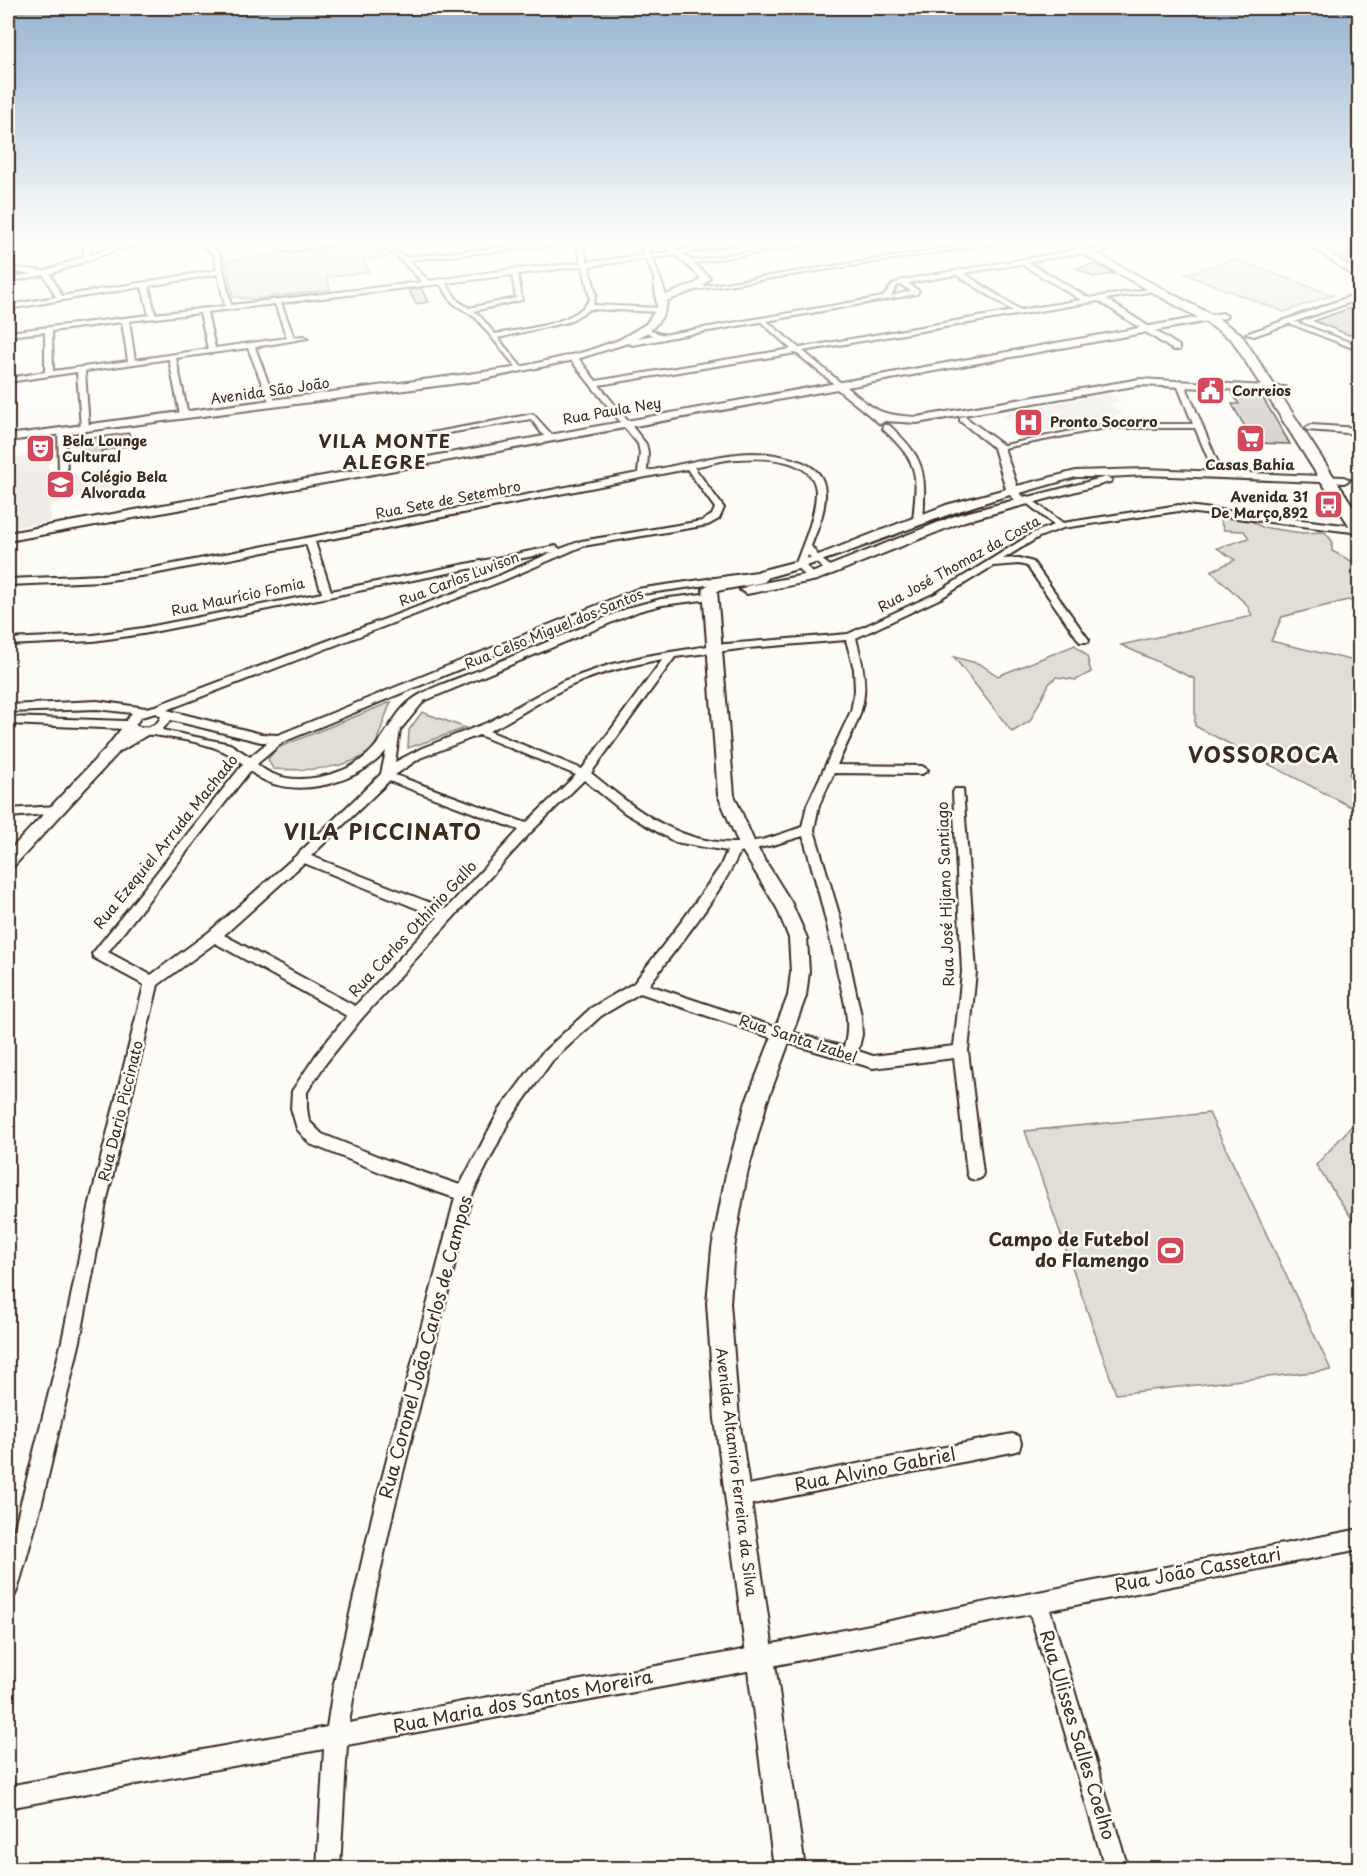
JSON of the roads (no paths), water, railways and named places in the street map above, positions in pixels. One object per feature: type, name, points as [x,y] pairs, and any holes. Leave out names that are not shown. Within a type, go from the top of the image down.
[{"type":"highway","points":[[1222,328],[1242,344],[1269,388],[1309,433],[1359,504]]},
{"type":"highway","points":[[1241,328],[1251,334],[1285,390],[1309,433],[1327,480],[1359,530]]},
{"type":"highway","points":[[1226,330],[1251,334]]},
{"type":"main road","name":"Rua Paula Ney","points":[[8,537],[1152,328]]},
{"type":"main road","points":[[1251,334],[1269,328]]},
{"type":"main road","name":"Avenida São João","points":[[8,438],[274,404],[519,369],[573,357],[645,330]]},
{"type":"main road","points":[[609,345],[662,337]]},
{"type":"main road","points":[[838,385],[886,427],[967,416],[1115,385],[1180,382],[1285,390]]},
{"type":"main road","points":[[870,413],[903,421],[967,416],[999,447],[1013,489],[1024,492],[1029,498],[1027,499]]},
{"type":"main road","points":[[1309,433],[1359,431]]},
{"type":"main road","name":"Rua Celso Miguel dos Santos","points":[[764,574],[800,566],[923,527],[1027,499],[1146,472]]},
{"type":"main road","name":"Rua Celso Miguel dos Santos","points":[[711,596],[812,577],[831,571],[871,555],[923,527],[1013,489],[1076,474],[1146,472],[1344,480]]},
{"type":"main road","points":[[711,596],[710,588],[715,585],[759,579],[764,574]]},
{"type":"main road","name":"Avenida Altamiro Ferreira da Silva","points":[[711,596],[726,795],[742,848],[785,907],[798,938],[800,972],[797,996],[742,1144],[727,1210],[718,1289],[720,1352],[789,1869]]},
{"type":"main road","points":[[8,862],[112,751],[138,729]]},
{"type":"street","points":[[8,334],[59,328]]},
{"type":"street","points":[[126,328],[132,362]]},
{"type":"street","points":[[207,328],[212,350]]},
{"type":"street","points":[[287,328],[291,340]]},
{"type":"street","points":[[487,328],[519,369]]},
{"type":"street","points":[[495,336],[534,328]]},
{"type":"street","points":[[645,330],[662,337],[718,328]]},
{"type":"street","points":[[771,328],[838,385]]},
{"type":"street","points":[[594,383],[929,328]]},
{"type":"street","points":[[1305,328],[1359,349]]},
{"type":"street","points":[[48,329],[49,374]]},
{"type":"street","points":[[1144,329],[1176,348]]},
{"type":"street","points":[[8,380],[304,338]]},
{"type":"street","points":[[250,345],[274,404]]},
{"type":"street","points":[[171,356],[184,415]]},
{"type":"street","points":[[573,357],[642,444],[642,475]]},
{"type":"street","points":[[81,369],[85,428]]},
{"type":"street","points":[[1180,382],[1219,475]]},
{"type":"street","points":[[419,436],[533,416],[550,438]]},
{"type":"street","points":[[999,447],[1105,426],[1199,426]]},
{"type":"street","points":[[886,427],[919,463],[922,473],[923,527]]},
{"type":"street","points":[[61,432],[63,472]]},
{"type":"street","name":"Rua Sete de Setembro","points":[[8,582],[102,578],[148,572],[738,456],[762,456],[792,461],[818,478],[821,488],[800,566]]},
{"type":"street","name":"Rua Carlos Luvison","points":[[163,712],[499,579],[581,544],[691,526],[716,517],[720,508],[689,466]]},
{"type":"street","points":[[1027,499],[1061,526]]},
{"type":"street","name":"Rua José Thomaz da Costa","points":[[850,637],[938,596],[1036,535],[1061,526],[1179,508],[1359,530]]},
{"type":"street","points":[[310,541],[327,593]]},
{"type":"street","name":"Rua Maurício Fomia","points":[[8,642],[93,638],[135,632],[581,544]]},
{"type":"street","points":[[806,546],[817,560],[831,571]]},
{"type":"street","points":[[988,563],[1019,561],[1030,564],[1084,640]]},
{"type":"street","points":[[472,565],[486,568],[499,579]]},
{"type":"street","points":[[800,566],[812,577]]},
{"type":"street","name":"Rua Celso Miguel dos Santos","points":[[279,739],[640,591],[764,574]]},
{"type":"street","name":"Rua Celso Miguel dos Santos","points":[[8,721],[138,729],[228,747],[266,777],[281,782],[321,780],[351,770],[371,759],[395,731],[404,712],[420,699],[635,609],[661,602],[711,596]]},
{"type":"street","points":[[152,982],[214,936],[412,755],[479,731],[577,679],[609,668],[716,648],[850,637],[859,669],[860,690],[857,711],[813,805],[808,830],[833,917],[855,1016],[855,1035],[849,1056]]},
{"type":"street","points":[[493,651],[505,654],[498,668]]},
{"type":"street","name":"Rua Carlos Othinio Gallo","points":[[464,1194],[385,1167],[316,1139],[302,1124],[299,1108],[300,1091],[321,1059],[357,1014],[528,828],[584,774],[671,655]]},
{"type":"street","points":[[8,708],[97,705],[163,712],[261,738],[279,739]]},
{"type":"street","points":[[142,711],[132,717],[138,729],[161,726],[163,712]]},
{"type":"street","points":[[387,776],[395,731]]},
{"type":"street","points":[[479,731],[584,774],[629,810],[679,839],[742,848],[808,830]]},
{"type":"street","name":"Rua Ezequiel Arruda Machado","points":[[152,982],[99,954],[249,764],[279,739]]},
{"type":"street","points":[[830,769],[922,770]]},
{"type":"street","points":[[387,776],[528,828]]},
{"type":"street","name":"Rua José Hijano Santiago","points":[[959,792],[969,972],[961,1051],[975,1173]]},
{"type":"street","points":[[8,813],[57,810]]},
{"type":"street","name":"Rua Coronel João Carlos de Campos","points":[[329,1869],[336,1737],[344,1688],[383,1513],[464,1194],[504,1116],[547,1057],[596,1012],[639,987],[742,848]]},
{"type":"street","points":[[302,857],[448,915]]},
{"type":"street","points":[[214,936],[357,1014]]},
{"type":"street","name":"Rua Dario Piccinato","points":[[8,1588],[32,1502],[71,1341],[98,1203],[152,982]]},
{"type":"street","name":"Rua Santa Izabel","points":[[639,987],[781,1035],[873,1062],[961,1051]]},
{"type":"street","name":"Rua Alvino Gabriel","points":[[738,1497],[1012,1443]]},
{"type":"street","name":"Rua João Cassetari","points":[[1037,1602],[1359,1539]]},
{"type":"street","name":"Rua Maria dos Santos Moreira","points":[[8,1797],[761,1657],[1037,1602]]},
{"type":"street","name":"Rua Ulisses Salles Coelho","points":[[1037,1602],[1117,1869]]},
{"type":"place","name":"Correios","points":[[1211,391]]},
{"type":"place","name":"Pronto Socorro","points":[[1029,422]]},
{"type":"place","name":"Casas Bahia","points":[[1250,438]]},
{"type":"place","name":"Bela Lounge Cultural","points":[[41,449]]},
{"type":"place","name":"Colégio Bela Alvorada","points":[[60,485]]},
{"type":"place","name":"Avenida 31 De Março,892","points":[[1329,505]]},
{"type":"place","name":"Campo de Futebol do Flamengo","points":[[1170,1250]]},
{"type":"district","name":"VILA MONTE ALEGRE","points":[[385,452]]},
{"type":"district","name":"VOSSOROCA","points":[[1264,756]]},
{"type":"district","name":"VILA PICCINATO","points":[[383,833]]}]
